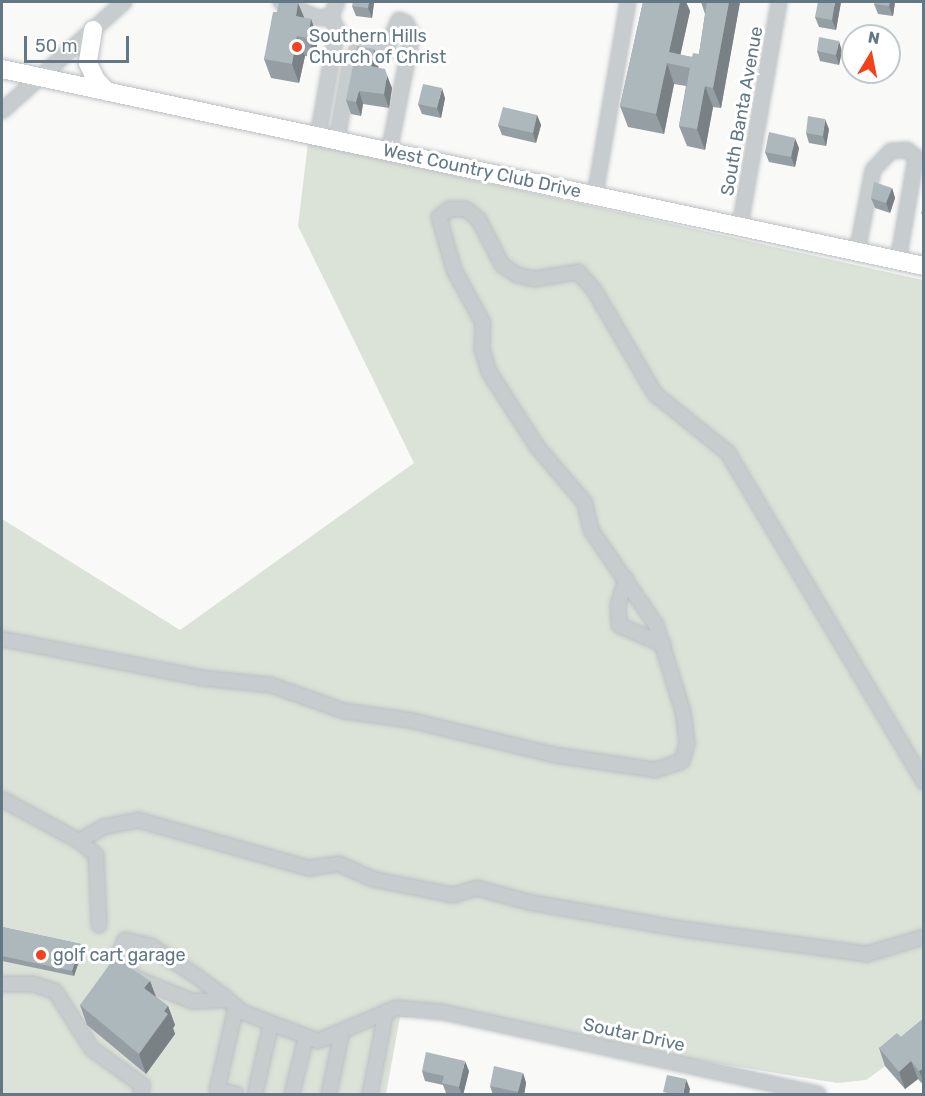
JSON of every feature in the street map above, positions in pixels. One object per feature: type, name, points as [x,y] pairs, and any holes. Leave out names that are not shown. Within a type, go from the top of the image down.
[{"type":"main road","points":[[93,30],[88,63],[96,80],[107,92]]},
{"type":"main road","name":"West Country Club Drive","points":[[2,69],[924,266]]},
{"type":"street","points":[[2,111],[124,2]]},
{"type":"street","points":[[281,2],[318,18],[331,17]]},
{"type":"street","points":[[318,136],[337,29],[331,17],[337,2]]},
{"type":"street","points":[[595,195],[628,2]]},
{"type":"street","name":"South Banta Avenue","points":[[740,226],[779,2]]},
{"type":"street","points":[[337,140],[351,61],[357,50],[384,54],[399,20],[406,23],[412,35],[389,152]]},
{"type":"street","points":[[857,252],[873,170],[891,151],[907,150],[916,157],[898,261]]},
{"type":"street","points":[[2,639],[202,678],[271,685],[344,711],[409,720],[555,755],[655,770],[682,761],[687,743],[683,711],[664,645],[644,602],[591,530],[585,503],[538,448],[489,372],[482,349],[483,323],[454,270],[439,217],[450,209],[466,209],[479,220],[502,265],[517,274],[534,279],[578,272],[594,290],[655,394],[728,453],[924,782]]},
{"type":"street","points":[[626,579],[618,605],[620,625],[664,645]]},
{"type":"street","points":[[2,799],[79,841],[96,855],[99,925]]},
{"type":"street","points":[[79,841],[103,827],[138,820],[309,868],[339,864],[372,879],[453,895],[477,888],[528,902],[664,926],[867,954],[924,937]]},
{"type":"street","points":[[232,1004],[192,1001],[135,978],[118,958],[125,940],[151,946],[232,1004],[271,1024],[306,1037],[292,1095]]},
{"type":"street","points":[[2,984],[33,984],[55,991],[92,1049],[142,1085],[141,1095]]},
{"type":"street","points":[[232,1004],[217,1090],[236,1095]]},
{"type":"street","name":"Soutar Drive","points":[[306,1037],[318,1041],[396,1008],[442,1011],[818,1095]]},
{"type":"street","points":[[370,1095],[386,1012]]},
{"type":"street","points":[[255,1095],[271,1024]]},
{"type":"street","points":[[329,1095],[342,1031]]},
{"type":"shaded area","points":[[308,143],[923,280],[923,1039],[866,1080],[837,1083],[427,1016],[400,1017],[386,1094],[2,1094],[2,519],[180,630],[414,463],[298,226]]},
{"type":"building","points":[[279,2],[298,3],[296,16],[311,19],[308,38],[297,36],[292,64],[264,59],[273,12],[277,12]]},
{"type":"building","points":[[353,2],[369,2],[368,8],[352,6]]},
{"type":"building","points":[[643,2],[680,2],[669,52],[692,57],[693,53],[699,54],[707,2],[729,2],[713,88],[705,86],[697,129],[679,126],[690,68],[667,63],[656,114],[620,106]]},
{"type":"building","points":[[818,2],[835,2],[832,20],[815,17]]},
{"type":"building","points":[[875,2],[890,2],[889,6],[874,4]]},
{"type":"building","points":[[819,37],[839,41],[836,55],[817,51]]},
{"type":"building","points":[[357,46],[374,49],[371,66],[385,69],[387,75],[384,94],[359,91],[356,102],[346,100]]},
{"type":"building","points":[[423,84],[442,88],[437,108],[418,104]]},
{"type":"building","points":[[503,107],[537,115],[533,133],[498,125]]},
{"type":"building","points":[[808,116],[825,119],[823,136],[806,133]]},
{"type":"building","points":[[769,132],[795,138],[791,157],[765,152]]},
{"type":"building","points":[[874,182],[892,188],[886,203],[871,198]]},
{"type":"building","name":"golf cart garage","points":[[2,927],[81,944],[72,971],[2,956]]},
{"type":"building","points":[[115,957],[150,981],[144,988],[168,1006],[164,1011],[168,1014],[139,1054],[80,1005]]},
{"type":"building","points":[[924,1018],[924,1068],[919,1071],[911,1061],[899,1072],[879,1048],[897,1033],[901,1037]]},
{"type":"building","points":[[426,1052],[465,1061],[459,1087],[442,1083],[444,1076],[422,1071]]},
{"type":"building","points":[[494,1066],[523,1073],[518,1092],[490,1086]]},
{"type":"building","points":[[667,1075],[686,1079],[683,1095],[663,1092]]},
{"type":"place","name":"Southern Hills Church of Christ","points":[[297,47]]},
{"type":"place","name":"golf cart garage","points":[[41,955]]}]
